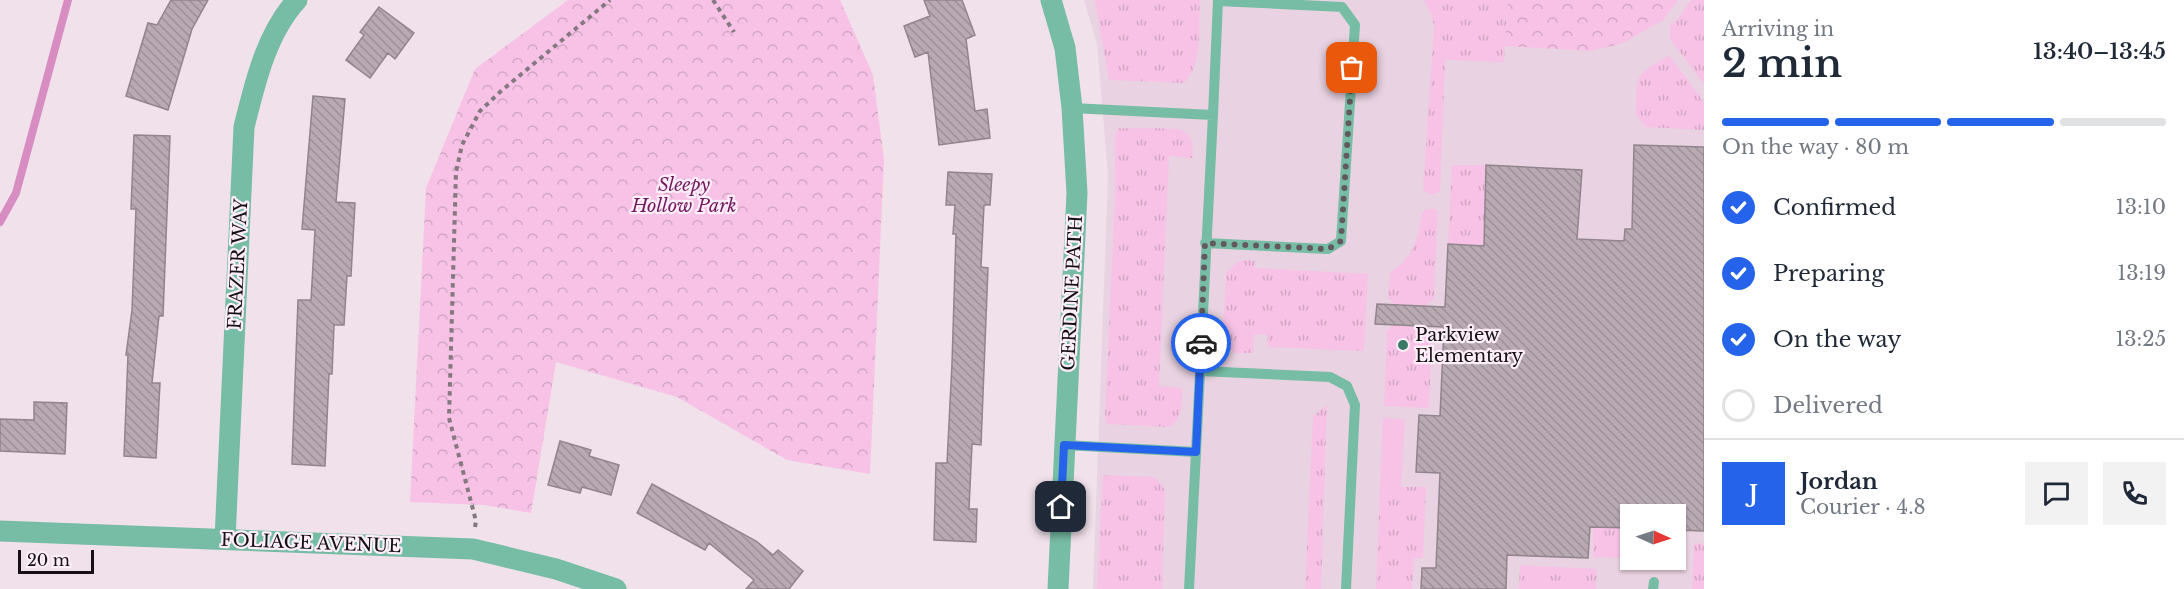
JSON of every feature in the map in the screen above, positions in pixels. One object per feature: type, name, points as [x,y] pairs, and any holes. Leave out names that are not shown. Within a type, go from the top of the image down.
[{"type":"street","name":"FRAZER WAY","points":[[225,539],[244,127],[258,70],[286,12],[297,0]]},
{"type":"street","name":"GERDINE PATH","points":[[1051,0],[1065,48],[1072,108],[1077,193],[1058,589]]},
{"type":"street","name":"FOLIAGE AVENUE","points":[[0,531],[473,549],[556,568],[616,589]]},
{"type":"lane","points":[[1189,589],[1205,243],[1218,1],[1341,7],[1354,25],[1341,241],[1328,249],[1205,243]]},
{"type":"lane","points":[[1072,108],[1213,115]]},
{"type":"lane","points":[[1200,371],[1330,377],[1347,386],[1355,405],[1346,589]]},
{"type":"lane","points":[[1064,445],[1196,452]]},
{"type":"path","points":[[473,549],[476,521],[449,418],[456,172],[462,146],[480,111],[610,0]]},
{"type":"path","points":[[713,0],[734,32]]},
{"type":"shaded area","name":"Parkview Elementary","points":[[1084,0],[1704,0],[1704,589],[1093,589],[1108,175],[1097,43]]},
{"type":"green space","name":"Sleepy Hollow Park","points":[[568,0],[840,0],[873,75],[884,159],[870,474],[787,460],[677,397],[556,362],[531,513],[484,505],[410,502],[426,188],[475,69]]},
{"type":"green space","points":[[1095,0],[1200,0],[1197,55],[1195,65],[1184,83],[1109,80]]},
{"type":"green space","points":[[1424,0],[1508,0],[1504,62],[1445,60],[1440,192],[1431,195],[1423,190],[1434,27],[1432,16]]},
{"type":"green space","points":[[1508,0],[1678,0],[1663,20],[1623,43],[1591,51],[1505,46]]},
{"type":"green space","points":[[1691,0],[1704,0],[1704,84],[1670,39],[1670,25],[1677,20]]},
{"type":"green space","points":[[1669,55],[1704,102],[1704,130],[1646,127],[1636,115],[1639,78],[1649,68]]},
{"type":"green space","points":[[1118,128],[1180,130],[1188,135],[1193,145],[1192,158],[1169,156],[1159,386],[1182,388],[1182,400],[1177,420],[1168,427],[1107,424],[1105,416],[1115,196],[1115,135]]},
{"type":"green space","points":[[1452,165],[1486,165],[1484,246],[1448,244]]},
{"type":"green space","points":[[1426,209],[1436,209],[1438,212],[1434,299],[1425,306],[1395,305],[1388,298],[1390,272],[1405,260],[1414,247],[1422,213]]},
{"type":"green space","points":[[1255,261],[1255,268],[1368,274],[1364,351],[1267,347],[1268,335],[1254,334],[1253,353],[1234,353],[1225,342],[1223,333],[1226,273],[1237,262]]},
{"type":"green space","points":[[1393,325],[1428,326],[1432,333],[1429,408],[1384,406],[1387,331]]},
{"type":"green space","points":[[1327,405],[1321,589],[1305,589],[1313,416]]},
{"type":"green space","points":[[1383,418],[1405,419],[1401,487],[1380,487]]},
{"type":"green space","points":[[1103,475],[1153,477],[1165,490],[1162,589],[1097,589]]},
{"type":"green space","points":[[1380,487],[1426,487],[1423,558],[1414,558],[1412,589],[1376,589]]},
{"type":"green space","points":[[1593,527],[1620,528],[1620,558],[1593,557]]},
{"type":"green space","points":[[1694,543],[1704,544],[1704,589],[1692,589]]},
{"type":"green space","points":[[1520,565],[1597,569],[1596,589],[1519,589]]},
{"type":"building","points":[[171,0],[208,0],[192,29],[168,110],[126,96],[148,23],[157,25]]},
{"type":"building","points":[[924,0],[962,0],[975,35],[966,39],[975,111],[987,109],[990,138],[939,145],[928,52],[915,57],[904,26],[930,16]]},
{"type":"building","points":[[379,7],[414,33],[395,59],[388,53],[370,78],[346,60],[364,35],[360,32]]},
{"type":"building","points":[[313,96],[345,99],[336,202],[355,203],[351,276],[347,276],[344,325],[334,325],[332,374],[329,374],[325,466],[292,464],[298,300],[311,300],[315,230],[302,229]]},
{"type":"building","points":[[134,135],[170,136],[163,316],[159,316],[152,383],[160,383],[156,458],[124,456],[128,355],[126,355],[132,310],[136,209],[131,209]]},
{"type":"building","points":[[1634,145],[1704,147],[1704,531],[1686,530],[1686,504],[1620,504],[1620,528],[1590,527],[1588,558],[1507,555],[1506,589],[1421,589],[1422,568],[1436,568],[1440,473],[1416,472],[1419,415],[1440,416],[1444,327],[1375,324],[1377,304],[1445,307],[1448,244],[1484,246],[1486,165],[1582,170],[1577,239],[1624,241],[1625,229],[1632,229]]},
{"type":"building","points":[[948,172],[992,174],[990,205],[984,205],[981,267],[988,268],[981,445],[972,444],[969,509],[977,509],[976,542],[934,540],[936,463],[947,463],[952,363],[956,234],[953,234],[955,205],[946,205]]},
{"type":"building","points":[[34,402],[67,403],[65,454],[0,451],[0,419],[34,420]]},
{"type":"building","points":[[560,441],[591,450],[589,456],[619,465],[611,495],[582,487],[580,493],[548,485]]},
{"type":"building","points":[[652,484],[756,541],[773,555],[778,550],[803,571],[789,589],[746,589],[754,580],[709,543],[705,550],[637,513]]},
{"type":"waterway","points":[[0,222],[16,193],[68,0]]},
{"type":"way so far","points":[[1201,343],[1205,243],[1328,249],[1341,241],[1352,68]]},
{"type":"place","name":"Parkview Elementary","points":[[1403,345]]},
{"type":"route","points":[[1061,507],[1064,445],[1196,452],[1201,343]]}]
